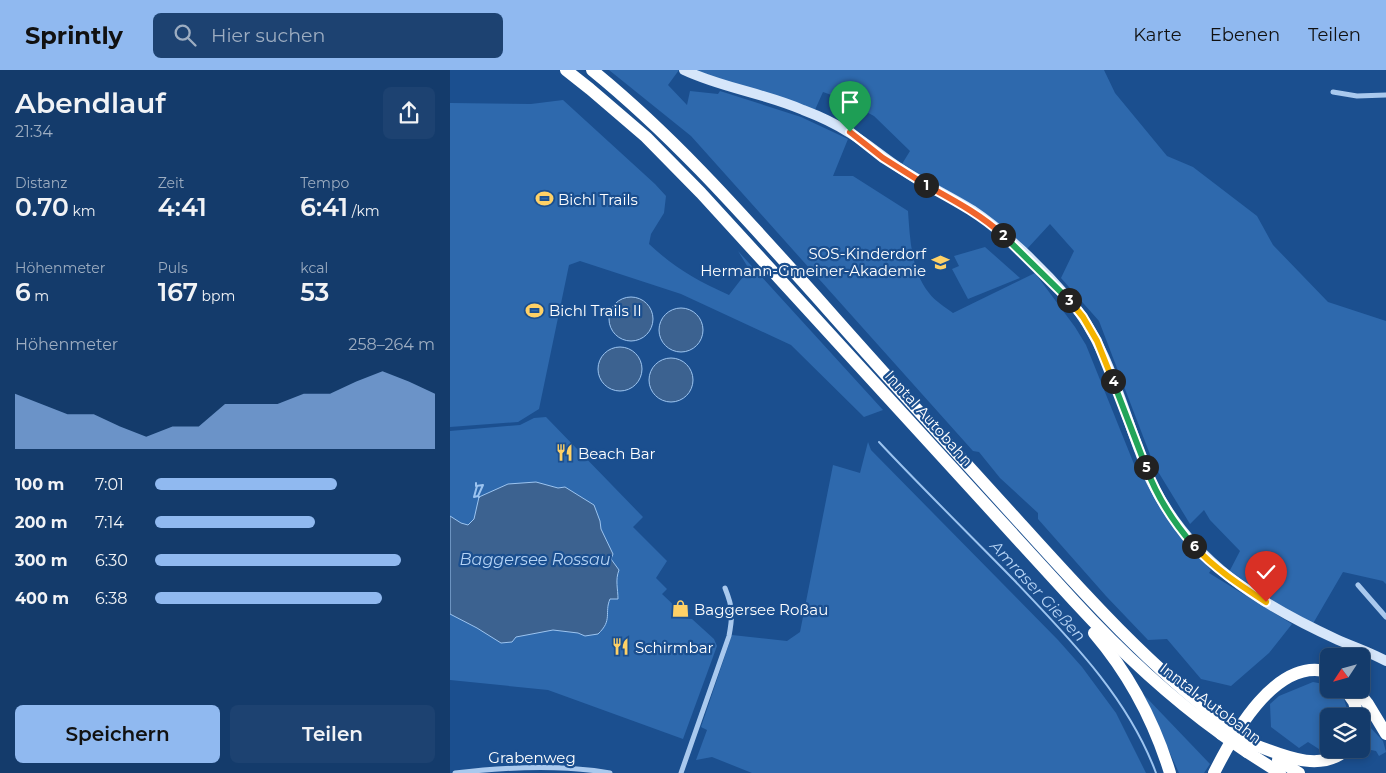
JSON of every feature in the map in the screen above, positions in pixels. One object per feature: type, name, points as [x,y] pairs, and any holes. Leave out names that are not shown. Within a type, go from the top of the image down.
[{"type":"highway","name":"Inntal Autobahn","points":[[566,70],[615,109],[653,144],[899,400],[920,413],[1119,630],[1224,730]]},
{"type":"highway","name":"Inntal Autobahn","points":[[592,70],[618,90],[684,152],[770,245],[899,400],[908,420],[1074,601],[1148,676],[1181,704],[1224,730],[1280,773]]},
{"type":"highway","points":[[1074,601],[1083,619],[1116,661],[1139,699],[1158,738],[1170,773]]},
{"type":"highway","points":[[1214,773],[1248,718],[1269,691],[1287,677],[1306,670],[1320,671]]},
{"type":"highway","points":[[1220,773],[1240,739],[1275,694],[1291,682],[1304,678],[1320,677]]},
{"type":"highway","points":[[1363,698],[1386,734]]},
{"type":"highway","name":"Inntal Autobahn","points":[[1251,749],[1300,773]]},
{"type":"highway","points":[[1251,749],[1313,764],[1334,758]]},
{"type":"main road","points":[[684,70],[700,77],[792,106],[834,124],[850,132],[883,158],[924,184],[970,209],[989,222],[1040,269],[1068,298],[1083,317],[1097,341],[1150,480],[1176,522],[1202,554],[1234,582],[1266,602],[1325,634],[1370,652],[1386,661]]},
{"type":"street","points":[[1333,92],[1357,96],[1386,95]]},
{"type":"street","points":[[1358,585],[1386,617]]},
{"type":"street","points":[[681,773],[729,636],[733,616],[725,588]]},
{"type":"street","name":"Grabenweg","points":[[455,773],[505,767],[592,770],[610,773]]},
{"type":"shaded area","points":[[609,70],[679,70],[668,85],[687,105],[690,91],[718,94],[720,91],[801,117],[848,139],[833,176],[853,176],[908,211],[912,254],[918,275],[931,296],[953,313],[1035,273],[1086,345],[1136,469],[1139,466],[1176,532],[1211,570],[1209,573],[1292,624],[1269,653],[1231,686],[1201,679],[1167,639],[1148,640],[1038,519],[1038,513],[1000,478],[979,452],[973,451],[691,136]]},
{"type":"shaded area","points":[[693,70],[1104,70],[1115,93],[1167,156],[1193,167],[1257,216],[1273,245],[1328,302],[1386,321],[1386,584],[1383,581],[1343,572],[1311,627],[1227,576],[1240,551],[1210,520],[1204,510],[1190,524],[1154,465],[1099,321],[1061,278],[1074,251],[1050,224],[1026,250],[902,164],[910,151],[874,116],[840,98],[823,92],[814,112]]},
{"type":"shaded area","points":[[563,100],[666,196],[664,213],[651,234],[649,244],[687,273],[729,295],[749,269],[738,251],[883,410],[864,417],[791,345],[681,294],[580,261],[569,265],[539,409],[518,422],[450,427],[450,103],[531,104]]},
{"type":"shaded area","points":[[985,247],[1020,278],[968,299],[952,269],[959,266],[954,256]]},
{"type":"shaded area","points":[[546,417],[643,517],[633,527],[667,561],[656,578],[667,589],[662,594],[680,611],[680,618],[692,619],[714,639],[717,646],[683,739],[548,690],[450,680],[450,431],[520,425],[534,418]]},
{"type":"shaded area","points":[[868,442],[871,450],[1058,640],[1082,667],[1116,713],[1146,773],[752,773],[712,757],[696,760],[707,730],[701,727],[732,635],[787,641],[800,632],[833,465],[860,473]]},
{"type":"shaded area","points":[[1313,682],[1320,683],[1320,698],[1343,698],[1347,708],[1320,708],[1320,750],[1308,742],[1299,748],[1271,727],[1270,704],[1279,696]]},
{"type":"shaded area","points":[[1143,694],[1210,764],[1204,773],[1179,773]]},
{"type":"shaded area","points":[[1370,727],[1383,741],[1386,752],[1379,756],[1376,751],[1370,750]]},
{"type":"water","points":[[627,297],[635,297],[647,303],[653,319],[647,335],[635,341],[627,341],[615,335],[609,323],[609,315],[615,303]]},
{"type":"water","points":[[677,308],[685,308],[697,314],[703,330],[697,346],[685,352],[677,352],[665,346],[659,334],[659,326],[665,314]]},
{"type":"water","points":[[616,347],[624,347],[636,353],[642,369],[636,385],[624,391],[616,391],[604,385],[598,373],[598,365],[604,353]]},
{"type":"water","points":[[667,358],[675,358],[687,364],[693,380],[687,396],[675,402],[667,402],[655,396],[649,384],[649,376],[655,364]]},
{"type":"water","name":"Baggersee Rossau","points":[[536,482],[558,488],[565,487],[594,505],[601,529],[613,554],[611,559],[619,570],[617,581],[618,599],[610,599],[607,620],[603,629],[598,634],[585,636],[578,633],[553,630],[516,637],[512,642],[501,643],[450,614],[450,516],[468,525],[474,519],[479,497],[508,484]]},
{"type":"waterway","name":"Amraser Gießen","points":[[879,442],[1014,580],[1076,647],[1130,719],[1156,773]]},
{"type":"waterway","points":[[476,483],[476,486],[483,485],[479,497]]},
{"type":"waterway","points":[[477,486],[474,497],[478,496]]},
{"type":"place","name":"Bichl Trails","points":[[544,199]]},
{"type":"place","name":"SOS-Kinderdorf Hermann-Gmeiner-Akademie","points":[[940,262]]},
{"type":"place","name":"Bichl Trails II","points":[[535,310]]},
{"type":"place","name":"Beach Bar","points":[[564,453]]},
{"type":"place","name":"Baggersee Roßau","points":[[680,609]]},
{"type":"place","name":"Schirmbar","points":[[621,647]]},
{"type":"route","points":[[850,132],[883,158],[989,222],[1011,241],[1068,298],[1083,317],[1097,341],[1150,480],[1176,522],[1202,554],[1216,567],[1234,582],[1266,602]]}]
